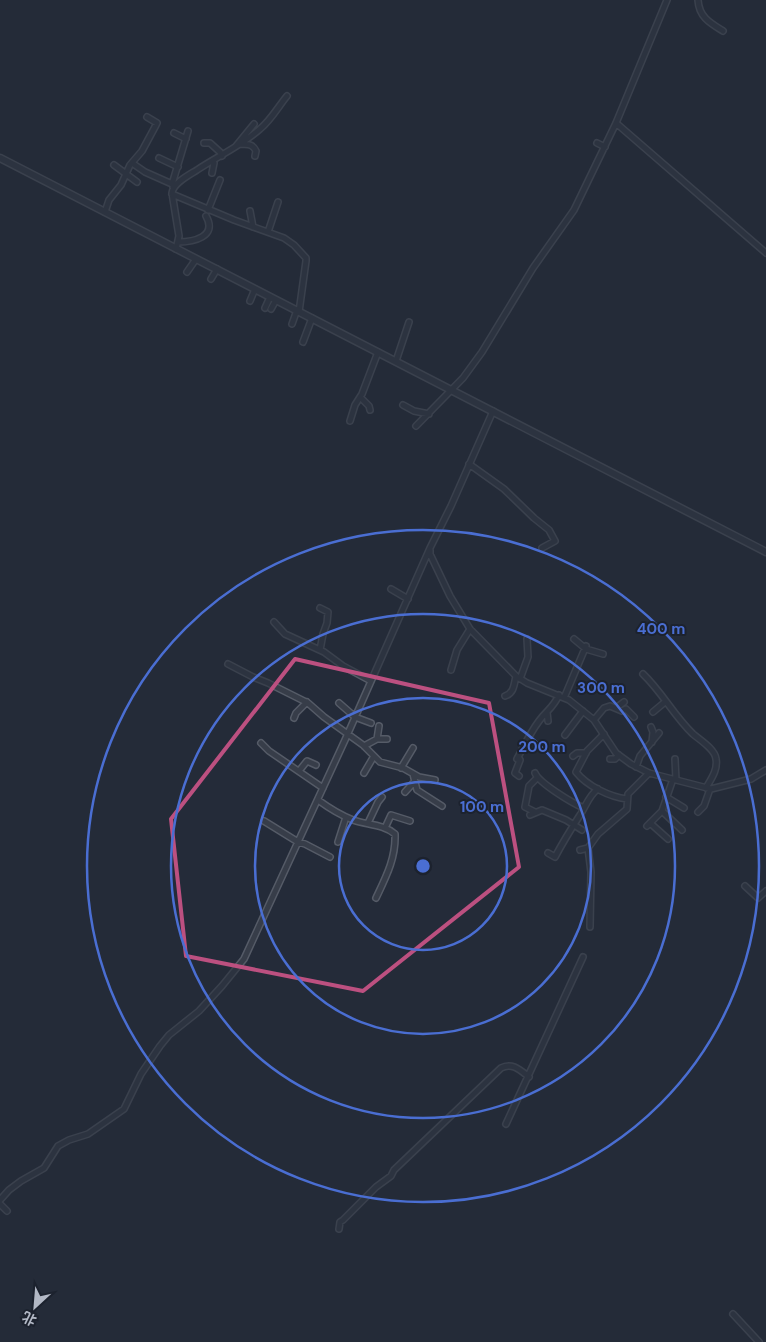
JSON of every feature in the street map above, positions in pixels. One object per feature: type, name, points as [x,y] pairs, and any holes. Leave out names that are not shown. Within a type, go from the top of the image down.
[{"type":"street","points":[[416,426],[452,390],[482,352],[533,268],[568,222],[616,123],[668,0]]},
{"type":"street","points":[[698,0],[699,9],[705,18],[723,31]]},
{"type":"street","points":[[173,186],[192,172],[240,144],[264,125],[287,96]]},
{"type":"street","points":[[106,212],[110,200],[121,185],[126,173],[157,123],[147,117]]},
{"type":"street","points":[[616,123],[766,253]]},
{"type":"street","points":[[234,148],[254,124]]},
{"type":"street","points":[[177,245],[179,236],[172,194],[188,131]]},
{"type":"street","points":[[174,133],[186,139]]},
{"type":"street","points":[[204,143],[210,143],[222,156]]},
{"type":"street","points":[[597,143],[605,147]]},
{"type":"street","points":[[240,144],[252,146],[256,151],[255,156]]},
{"type":"street","points":[[0,158],[106,212],[177,245],[196,259],[217,270],[766,552]]},
{"type":"street","points":[[159,158],[178,167]]},
{"type":"street","points":[[212,173],[213,160]]},
{"type":"street","points":[[132,163],[173,186]]},
{"type":"street","points":[[114,165],[137,182]]},
{"type":"street","points":[[208,210],[220,180]]},
{"type":"street","points":[[172,194],[208,210],[288,240],[306,258],[307,267],[298,311],[292,324]]},
{"type":"street","points":[[268,232],[278,202]]},
{"type":"street","points":[[250,211],[253,227]]},
{"type":"street","points":[[177,245],[205,235],[208,232],[209,224],[206,216]]},
{"type":"street","points":[[187,272],[196,259]]},
{"type":"street","points":[[211,278],[217,270]]},
{"type":"street","points":[[250,301],[255,289]]},
{"type":"street","points":[[265,308],[273,298]]},
{"type":"street","points":[[271,310],[273,298]]},
{"type":"street","points":[[303,342],[312,318]]},
{"type":"street","points":[[396,361],[409,322]]},
{"type":"street","points":[[350,421],[378,352]]},
{"type":"street","points":[[360,397],[369,406],[370,410]]},
{"type":"street","points":[[403,405],[414,411],[429,414]]},
{"type":"street","points":[[1,1200],[21,1181],[44,1168],[55,1150],[64,1142],[88,1134],[124,1109],[141,1074],[160,1046],[169,1035],[199,1010],[244,959],[318,800],[493,411]]},
{"type":"street","points":[[469,464],[504,489],[549,530],[554,541],[542,548]]},
{"type":"street","points":[[430,548],[430,554],[450,596],[470,629],[518,677],[561,697],[594,720],[619,755],[636,767],[649,773],[708,788],[751,779],[766,770]]},
{"type":"street","points":[[391,589],[408,600]]},
{"type":"street","points":[[320,608],[328,612],[329,615],[320,650]]},
{"type":"street","points":[[274,622],[285,634],[320,650],[371,681]]},
{"type":"street","points":[[451,670],[457,650],[470,629]]},
{"type":"street","points":[[505,696],[511,694],[518,677],[525,669],[528,657],[527,639]]},
{"type":"street","points":[[574,639],[586,647],[603,654]]},
{"type":"street","points":[[519,776],[515,773],[520,760],[517,758],[535,727],[561,697],[586,647]]},
{"type":"street","points":[[228,664],[253,678],[268,683],[307,702],[364,746],[380,762],[402,768],[419,777],[435,780]]},
{"type":"street","points":[[643,674],[654,684],[665,702],[692,733],[716,757],[716,770],[708,788],[704,806],[698,812]]},
{"type":"street","points":[[294,718],[296,713],[307,702]]},
{"type":"street","points":[[616,708],[624,702]]},
{"type":"street","points":[[653,712],[665,702]]},
{"type":"street","points":[[339,703],[355,717],[371,723]]},
{"type":"street","points":[[594,720],[607,706],[622,711],[626,710],[634,717]]},
{"type":"street","points":[[565,735],[583,711]]},
{"type":"street","points":[[547,712],[548,721]]},
{"type":"street","points":[[377,739],[379,726]]},
{"type":"street","points":[[651,727],[653,732],[652,742]]},
{"type":"street","points":[[636,767],[640,756],[659,733]]},
{"type":"street","points":[[604,734],[586,753],[576,772],[591,785],[617,798],[628,799]]},
{"type":"street","points":[[364,746],[377,739],[388,740]]},
{"type":"street","points":[[261,743],[323,788]]},
{"type":"street","points":[[402,768],[413,748]]},
{"type":"street","points":[[573,756],[577,753],[586,753]]},
{"type":"street","points":[[610,759],[615,759],[619,755]]},
{"type":"street","points":[[364,773],[374,756]]},
{"type":"street","points":[[668,838],[649,824],[662,811],[675,779],[675,759]]},
{"type":"street","points":[[299,771],[307,761],[316,765]]},
{"type":"street","points":[[580,850],[588,848],[598,834],[627,809],[631,791],[649,773]]},
{"type":"street","points":[[412,774],[415,788],[442,806]]},
{"type":"street","points":[[582,830],[542,810],[533,814],[525,807],[529,786],[536,776],[566,799],[584,808]]},
{"type":"street","points":[[405,792],[419,777]]},
{"type":"street","points":[[548,853],[556,857],[564,838],[598,788]]},
{"type":"street","points":[[368,823],[382,797]]},
{"type":"street","points":[[666,798],[684,808]]},
{"type":"street","points":[[318,800],[333,811],[346,817],[385,828],[395,834],[390,870],[376,898]]},
{"type":"street","points":[[662,811],[682,830]]},
{"type":"street","points":[[385,828],[391,815],[410,820]]},
{"type":"street","points":[[338,842],[346,817]]},
{"type":"street","points":[[264,821],[298,842],[330,857]]},
{"type":"street","points":[[588,848],[591,872],[590,927]]},
{"type":"street","points":[[745,886],[758,898],[766,891]]},
{"type":"street","points":[[506,1124],[583,957]]},
{"type":"street","points":[[339,1229],[340,1222],[376,1187],[391,1176],[394,1170],[426,1138],[502,1068],[507,1065],[513,1066],[529,1077]]},
{"type":"street","points":[[0,1190],[1,1200],[7,1211]]},
{"type":"street","points":[[733,1314],[759,1342]]},
{"type":"highlighted area","points":[[295,659],[489,703],[519,867],[363,991],[186,956],[171,819]]}]
